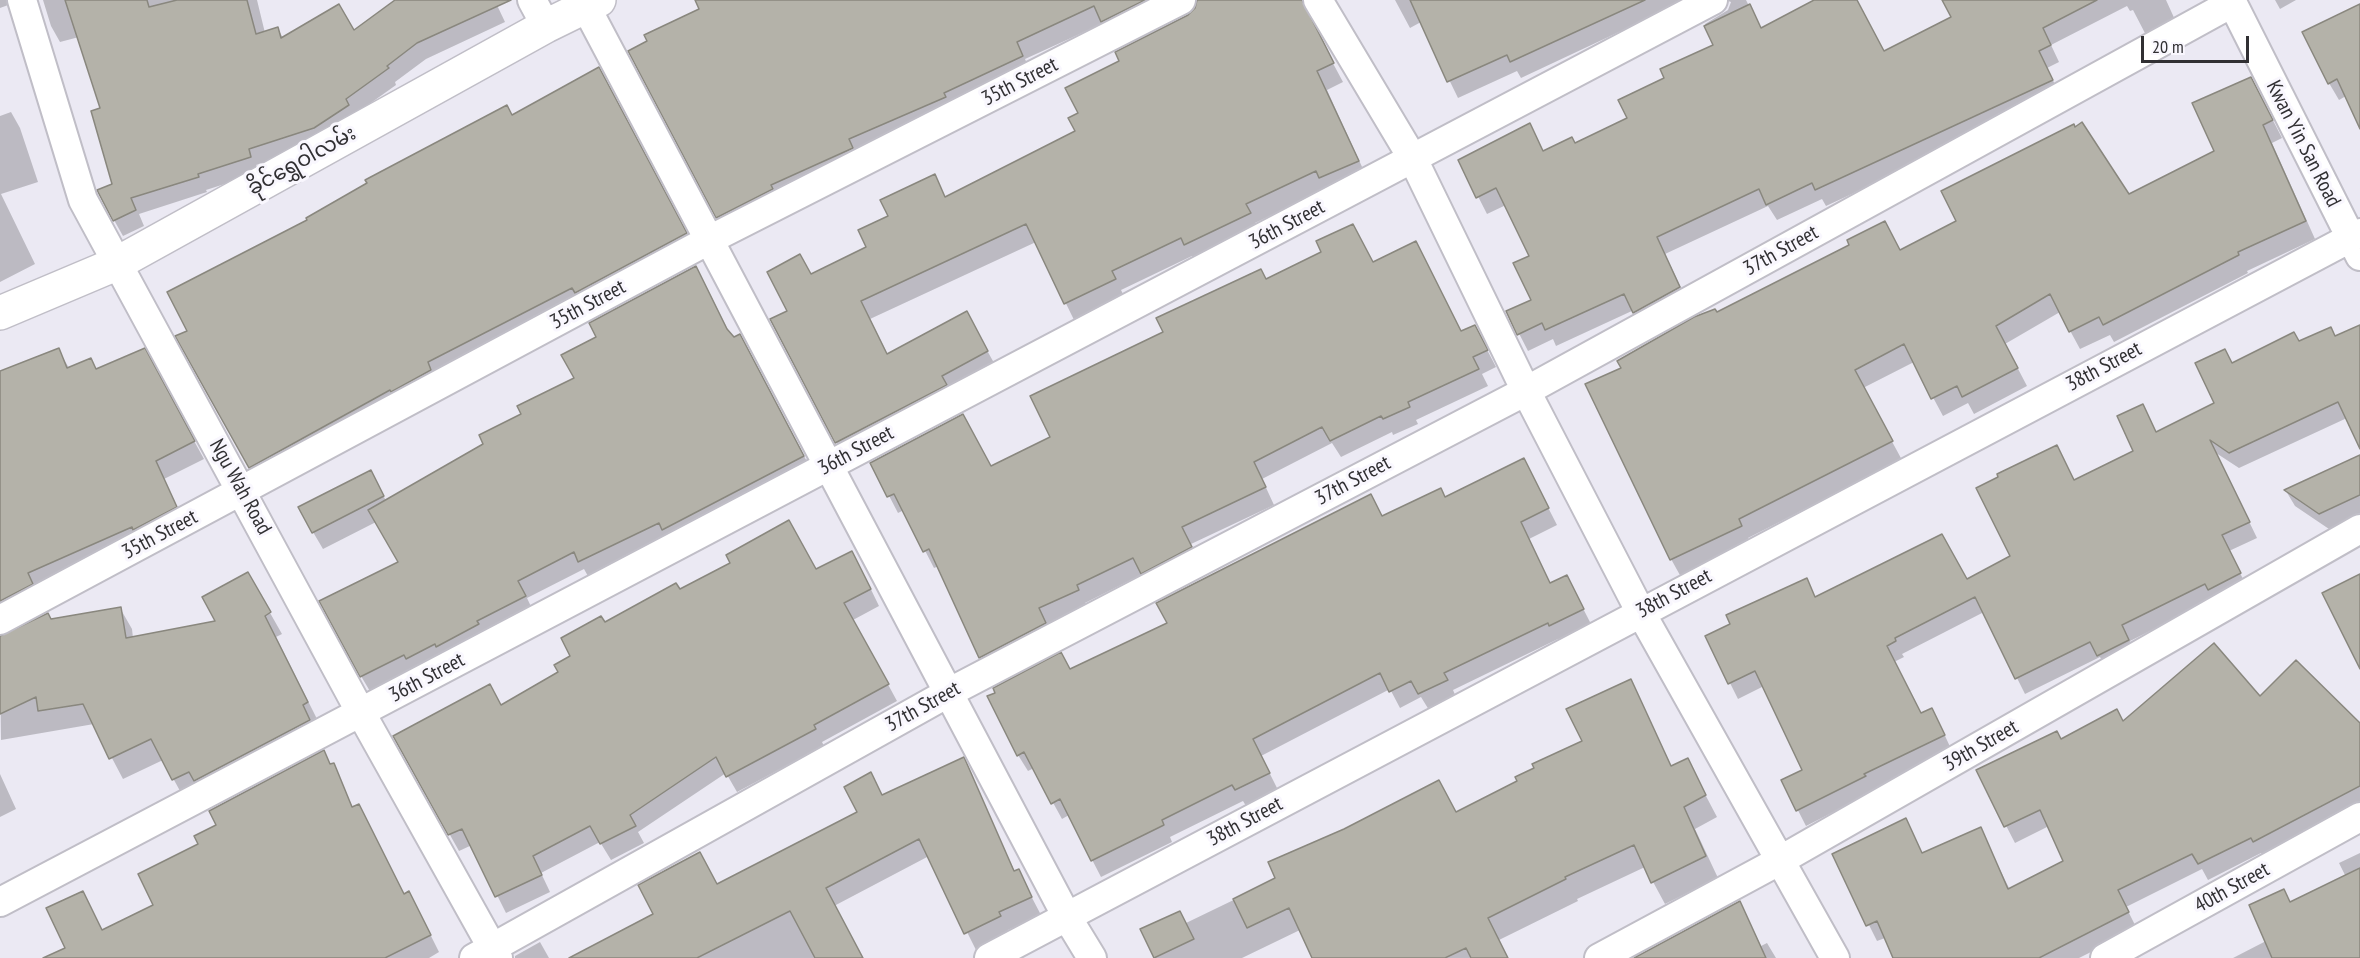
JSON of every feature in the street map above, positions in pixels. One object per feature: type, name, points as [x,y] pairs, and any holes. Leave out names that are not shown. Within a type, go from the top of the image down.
[{"type":"street","name":"Ngu Wah Road","points":[[22,0],[83,200],[116,264],[243,491],[488,955]]},
{"type":"street","name":"35th Street","points":[[0,620],[709,240],[1181,0]]},
{"type":"street","points":[[1318,0],[1413,159],[1526,391],[1640,611],[1835,958]]},
{"type":"street","name":"36th Street","points":[[0,902],[1713,0]]},
{"type":"street","name":"Kwan Yin San Road","points":[[2231,2],[2357,242]]},
{"type":"street","name":"37th Street","points":[[488,955],[948,693],[1526,391],[2231,2]]},
{"type":"street","name":"ခိုင်ရွှေဝါလမ်း","points":[[0,313],[116,264],[539,13],[592,3]]},
{"type":"street","points":[[592,3],[709,240],[1067,917],[1092,958]]},
{"type":"street","name":"38th Street","points":[[989,958],[1640,611],[2357,242]]},
{"type":"street","name":"39th Street","points":[[1599,958],[1779,861],[2360,529]]},
{"type":"street","name":"40th Street","points":[[2104,958],[2360,817]]},
{"type":"building","points":[[65,0],[147,0],[149,7],[177,0],[247,0],[256,34],[278,27],[281,38],[339,4],[354,30],[395,0],[511,0],[417,43],[387,66],[389,68],[346,99],[349,105],[314,128],[249,149],[251,157],[198,174],[199,177],[131,198],[136,210],[113,221],[97,190],[112,184],[91,111],[100,108]]},
{"type":"building","points":[[695,0],[1145,0],[1101,22],[1094,6],[1017,42],[1023,56],[944,93],[946,97],[849,139],[853,148],[771,185],[773,189],[716,218],[628,51],[647,41],[644,35],[699,9]]},
{"type":"building","points":[[1197,0],[1302,0],[1334,63],[1317,71],[1359,161],[1319,178],[1316,171],[1246,204],[1251,213],[1184,245],[1181,238],[1112,271],[1116,279],[1064,304],[1026,224],[861,301],[887,354],[967,311],[988,351],[942,376],[947,385],[835,443],[770,319],[787,311],[767,272],[800,254],[811,274],[866,247],[858,230],[888,216],[880,200],[935,174],[945,197],[1075,131],[1068,118],[1078,113],[1065,88],[1119,61],[1115,52],[1188,15],[1195,8]]},
{"type":"building","points":[[1410,0],[1645,0],[1510,62],[1507,55],[1447,82]]},
{"type":"building","points":[[1814,0],[1857,0],[1884,51],[1951,17],[1942,0],[2097,0],[2043,28],[2051,45],[2039,51],[2053,80],[1815,190],[1812,183],[1766,205],[1759,189],[1657,237],[1680,287],[1633,313],[1624,294],[1545,330],[1542,323],[1517,335],[1506,311],[1531,300],[1513,263],[1529,256],[1496,188],[1476,198],[1458,160],[1530,123],[1543,151],[1572,137],[1575,143],[1627,118],[1618,100],[1664,78],[1660,69],[1713,45],[1704,26],[1750,4],[1761,28]]},
{"type":"building","points":[[2360,4],[2360,129],[2337,79],[2328,84],[2302,32]]},
{"type":"building","points":[[599,67],[687,233],[575,293],[572,288],[428,362],[431,370],[391,392],[390,390],[249,468],[175,336],[187,331],[167,292],[307,220],[306,218],[367,183],[365,180],[507,105],[512,115]]},
{"type":"building","points":[[2251,77],[2273,120],[2263,125],[2306,221],[2238,252],[2239,255],[2103,325],[2099,317],[2069,332],[2050,294],[1996,326],[2018,368],[1962,397],[1957,386],[1931,399],[1904,344],[1855,370],[1893,441],[1739,519],[1742,526],[1670,560],[1585,384],[1621,368],[1617,361],[1694,317],[1715,309],[1717,312],[1849,245],[1847,240],[1885,221],[1900,250],[1956,221],[1941,191],[2074,124],[2075,127],[2082,122],[2129,194],[2214,151],[2192,103]]},
{"type":"building","points":[[1353,224],[1373,262],[1416,241],[1461,331],[1475,325],[1488,350],[1473,357],[1479,369],[1408,402],[1410,407],[1383,419],[1381,416],[1330,441],[1322,427],[1254,462],[1266,487],[1182,527],[1192,547],[1141,574],[1133,558],[1077,585],[1079,590],[1039,608],[1046,623],[979,658],[929,549],[923,552],[894,494],[887,497],[870,463],[963,414],[991,466],[1050,437],[1030,396],[1163,332],[1156,318],[1261,269],[1266,279],[1321,252],[1316,241]]},
{"type":"building","points":[[696,266],[727,329],[734,337],[740,334],[804,456],[662,530],[659,523],[578,562],[574,552],[518,581],[526,596],[477,621],[479,624],[436,647],[435,644],[406,659],[404,655],[360,677],[319,601],[398,562],[368,510],[483,444],[479,435],[521,414],[517,406],[574,378],[561,355],[596,337],[589,323]]},
{"type":"building","points":[[2360,325],[2360,449],[2338,402],[2229,453],[2210,440],[2250,522],[2222,535],[2241,573],[2208,590],[2205,584],[2122,625],[2129,640],[2097,656],[2090,642],[2015,679],[1975,597],[1895,638],[1896,641],[1887,646],[1921,713],[1932,708],[1945,735],[1864,774],[1866,776],[1796,811],[1781,780],[1802,770],[1755,671],[1728,684],[1705,636],[1730,624],[1726,615],[1807,578],[1815,597],[1942,534],[1967,579],[2010,556],[1976,488],[1998,477],[1997,474],[2057,445],[2074,480],[2133,451],[2117,416],[2143,404],[2156,432],[2214,403],[2195,363],[2225,349],[2232,363],[2294,332],[2299,341],[2331,327],[2335,336]]},
{"type":"building","points":[[59,348],[67,368],[91,358],[96,369],[145,348],[195,441],[156,461],[177,507],[133,530],[132,527],[28,573],[33,584],[0,601],[0,371]]},
{"type":"building","points":[[2360,455],[2360,495],[2319,514],[2284,490]]},
{"type":"building","points":[[1524,458],[1549,508],[1521,522],[1550,583],[1567,575],[1584,609],[1549,626],[1548,623],[1444,673],[1448,680],[1418,694],[1411,681],[1389,692],[1380,673],[1253,739],[1270,773],[1235,790],[1232,785],[1162,820],[1164,825],[1091,861],[1060,799],[1051,804],[1024,752],[1017,756],[987,696],[995,693],[993,688],[1061,652],[1070,669],[1167,623],[1156,603],[1371,494],[1382,516],[1441,488],[1445,497]]},
{"type":"building","points":[[371,470],[384,496],[312,533],[298,507]]},
{"type":"building","points":[[789,520],[816,569],[852,551],[871,589],[844,603],[889,684],[814,725],[816,729],[726,777],[716,757],[630,815],[636,826],[600,844],[590,826],[533,856],[542,875],[495,897],[462,829],[448,835],[393,736],[490,684],[501,705],[558,672],[554,665],[570,656],[561,638],[601,616],[605,622],[676,583],[680,589],[730,563],[726,555]]},
{"type":"building","points":[[248,572],[271,612],[265,616],[308,702],[303,705],[310,720],[194,781],[189,772],[172,780],[151,739],[109,759],[83,704],[38,711],[36,697],[0,714],[0,636],[48,613],[51,619],[121,607],[126,638],[215,621],[202,597]]},
{"type":"building","points":[[2360,574],[2360,669],[2322,593]]},
{"type":"building","points":[[2214,643],[2260,696],[2296,660],[2360,723],[2360,786],[2253,842],[2251,838],[2198,864],[2192,854],[2118,890],[2129,912],[2039,958],[1893,958],[1877,921],[1866,926],[1832,854],[1906,818],[1922,853],[1981,827],[2008,889],[2063,861],[2040,810],[2004,827],[1976,770],[2057,731],[2061,739],[2117,709],[2123,721]]},
{"type":"building","points":[[1631,679],[1671,766],[1688,758],[1706,795],[1684,807],[1706,856],[1651,883],[1634,845],[1565,877],[1566,879],[1488,918],[1508,958],[1471,958],[1466,948],[1445,958],[1312,958],[1289,908],[1247,928],[1233,899],[1275,878],[1268,862],[1344,829],[1439,780],[1456,812],[1517,781],[1515,777],[1534,768],[1532,764],[1582,741],[1566,709]]},
{"type":"building","points":[[324,750],[330,764],[334,763],[352,807],[359,804],[404,894],[409,891],[431,935],[385,958],[43,958],[65,948],[46,908],[83,891],[102,930],[153,905],[138,874],[198,844],[194,836],[216,825],[209,811]]},
{"type":"building","points":[[964,757],[1014,871],[1019,869],[1032,897],[999,912],[1001,916],[964,934],[919,839],[826,888],[863,958],[815,958],[790,911],[697,958],[569,958],[653,914],[638,885],[700,852],[717,884],[857,812],[844,787],[871,772],[882,795]]},
{"type":"building","points":[[2360,868],[2360,958],[2272,958],[2249,905],[2284,889],[2290,902]]},
{"type":"building","points":[[1740,901],[1766,958],[1634,958]]},
{"type":"building","points":[[1180,911],[1194,939],[1154,958],[1140,929]]}]
